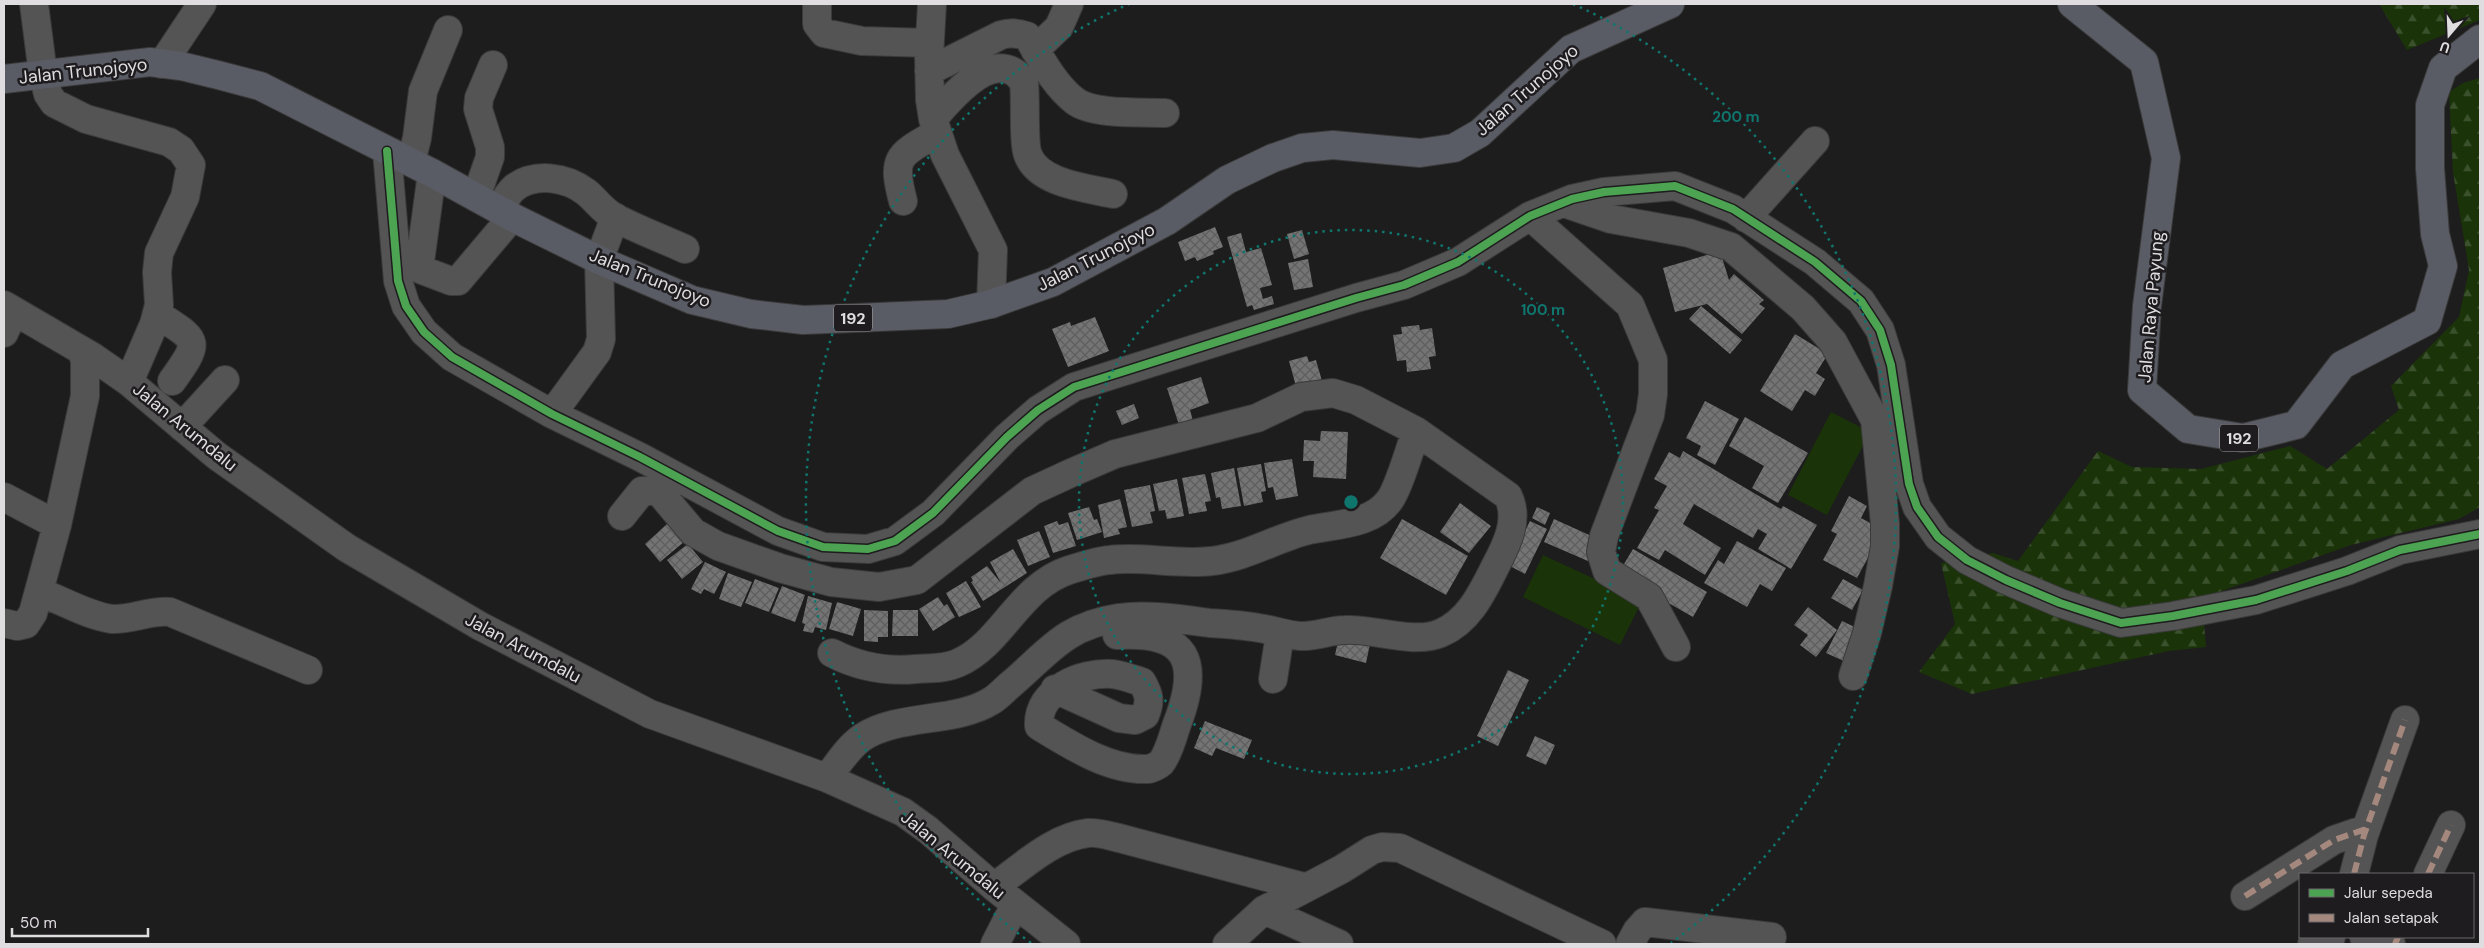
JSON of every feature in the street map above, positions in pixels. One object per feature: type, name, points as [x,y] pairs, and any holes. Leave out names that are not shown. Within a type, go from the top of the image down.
[{"type":"main road","name":"Jalan Trunojoyo","points":[[4,79],[150,62],[218,74],[260,86],[599,260],[692,300],[751,314],[802,320],[948,314],[991,304],[1053,282],[1167,221],[1227,180],[1273,158],[1302,148],[1333,145],[1420,153],[1454,148],[1480,133],[1571,49],[1670,4]]},
{"type":"main road","name":"Jalan Raya Payung","points":[[2072,4],[2144,62],[2166,158],[2147,306],[2142,390],[2188,429],[2243,438],[2296,425],[2342,365],[2427,321],[2443,266],[2435,234],[2430,168],[2430,105],[2443,68],[2480,39]]},
{"type":"street","points":[[34,4],[43,74],[48,94],[54,103],[86,119],[169,142],[181,150],[190,165],[185,197],[159,253],[156,314],[129,382]]},
{"type":"street","points":[[162,64],[202,4]]},
{"type":"street","points":[[817,4],[817,24],[824,33],[862,41],[929,43]]},
{"type":"street","points":[[932,4],[929,71],[930,100],[935,126],[945,155],[993,250],[991,304]]},
{"type":"street","points":[[1036,50],[1058,27],[1070,4]]},
{"type":"street","points":[[448,30],[423,91],[417,138],[410,162],[398,281],[406,306],[424,332],[452,357],[552,414],[640,457],[778,531],[823,547],[868,549],[895,541],[933,513],[1038,410],[1074,387],[1356,298],[1404,285],[1458,262],[1530,216],[1564,202],[1604,192],[1674,186],[1733,210],[1815,262],[1861,301],[1880,330],[1891,365],[1909,484],[1917,508],[1938,537],[1967,560],[2006,580],[2060,603],[2121,623],[2173,616],[2256,600],[2347,571],[2400,550],[2480,534]]},
{"type":"street","points":[[929,71],[1009,33],[1027,36],[1059,85],[1075,102],[1094,109],[1165,113]]},
{"type":"street","points":[[493,66],[479,98],[478,109],[490,147],[496,208]]},
{"type":"street","points":[[903,201],[896,176],[896,166],[911,148],[935,126],[952,96],[983,72],[1002,68],[1013,71],[1024,82],[1028,155],[1037,166],[1055,181],[1113,194]]},
{"type":"street","points":[[1746,218],[1815,141]]},
{"type":"street","points":[[410,162],[422,270],[451,281],[458,281],[496,208],[512,189],[526,181],[537,178],[567,181],[587,192],[599,207],[615,217],[684,249]]},
{"type":"street","points":[[1564,202],[1611,219],[1689,233],[1731,247],[1803,308],[1833,342],[1875,420],[1885,524],[1885,546],[1878,586],[1867,633],[1853,676]]},
{"type":"street","points":[[1530,216],[1630,305],[1653,360],[1653,394],[1650,416],[1604,536],[1601,552],[1607,571],[1649,597],[1676,647]]},
{"type":"street","points":[[552,414],[597,352],[601,340],[599,260],[615,217]]},
{"type":"street","points":[[156,314],[189,337],[193,347],[192,353],[172,380]]},
{"type":"street","name":"Jalan Arumdalu","points":[[7,316],[81,350],[129,382],[217,456],[348,548],[480,626],[650,714],[827,778],[903,812],[928,830],[1015,905],[1066,944]]},
{"type":"street","points":[[4,623],[18,626],[26,624],[33,613],[58,525],[85,396],[85,360],[81,350]]},
{"type":"street","points":[[182,428],[225,380]]},
{"type":"street","points":[[622,516],[642,491],[655,491],[661,494],[693,532],[718,546],[780,568],[831,582],[879,587],[917,580],[1032,491],[1115,454],[1257,418],[1301,397],[1334,393],[1356,400],[1416,431],[1508,496],[1512,504],[1513,523],[1503,551],[1484,588],[1467,616],[1451,628],[1438,634],[1424,637],[1345,630],[1324,635],[1301,636],[1280,634],[1260,628],[1174,619],[1119,618],[1090,624],[1071,632],[1050,648],[990,702],[954,714],[902,723],[865,736],[855,743],[827,778]]},
{"type":"street","points":[[832,653],[850,662],[870,668],[903,670],[943,667],[958,663],[979,648],[1030,593],[1044,582],[1068,570],[1110,560],[1180,563],[1214,561],[1252,552],[1293,535],[1354,522],[1379,512],[1390,500],[1416,431]]},
{"type":"street","points":[[4,497],[58,525]]},
{"type":"street","points":[[39,592],[110,618],[125,619],[158,611],[170,612],[308,670]]},
{"type":"street","points":[[1050,648],[1097,636],[1132,634],[1171,641],[1183,652],[1188,666],[1184,704],[1161,763],[1150,769],[1132,768],[1097,758],[1073,747],[1040,726],[1039,719],[1044,704],[1055,689]]},
{"type":"street","points":[[1273,679],[1280,634]]},
{"type":"street","points":[[2354,873],[2366,829],[2405,720]]},
{"type":"street","points":[[2428,873],[2452,825]]},
{"type":"street","points":[[2244,896],[2334,840],[2366,829]]},
{"type":"street","points":[[994,887],[1058,843],[1090,833],[1119,838],[1304,887]]},
{"type":"street","points":[[1227,944],[1264,910],[1304,887],[1342,869],[1372,850],[1382,847],[1400,848],[1602,944]]},
{"type":"street","points":[[995,944],[1015,905]]},
{"type":"street","points":[[1264,910],[1339,944]]},
{"type":"street","points":[[1630,944],[1637,931],[1645,922],[1654,921],[1772,938]]},
{"type":"street","points":[[2312,944],[2327,938]]},
{"type":"street","points":[[2368,938],[2393,944]]},
{"type":"green space","points":[[2379,4],[2480,4],[2480,20],[2407,50]]},
{"type":"green space","points":[[2480,78],[2480,507],[2459,519],[2351,545],[2202,598],[2206,647],[2169,651],[1972,694],[1919,672],[1955,624],[1941,563],[1993,553],[2018,561],[2098,451],[2132,467],[2201,469],[2290,446],[2327,469],[2399,410],[2391,386],[2459,317],[2469,270],[2453,172],[2449,92],[2463,83]]},
{"type":"green space","points":[[1831,412],[1870,432],[1827,515],[1788,495]]},
{"type":"green space","points":[[1543,555],[1642,601],[1620,645],[1523,597]]},
{"type":"building","points":[[1215,227],[1223,247],[1213,251],[1214,254],[1197,261],[1195,257],[1185,261],[1178,242]]},
{"type":"building","points":[[1302,230],[1309,254],[1294,259],[1287,234]]},
{"type":"building","points":[[1241,233],[1246,252],[1261,248],[1272,285],[1260,288],[1263,299],[1272,296],[1274,304],[1254,310],[1252,305],[1247,307],[1227,237]]},
{"type":"building","points":[[1720,251],[1729,280],[1734,274],[1764,300],[1759,304],[1765,308],[1742,334],[1707,304],[1675,312],[1663,268]]},
{"type":"building","points":[[1308,259],[1313,287],[1294,290],[1288,263]]},
{"type":"building","points":[[1701,306],[1742,340],[1730,354],[1689,319]]},
{"type":"building","points":[[1095,317],[1109,351],[1068,367],[1052,329],[1070,322],[1071,326]]},
{"type":"building","points":[[1419,325],[1420,330],[1432,328],[1436,356],[1429,357],[1431,369],[1407,372],[1406,360],[1397,361],[1393,335],[1402,334],[1401,327]]},
{"type":"building","points":[[1795,334],[1828,354],[1816,373],[1825,379],[1815,396],[1805,390],[1792,411],[1760,391]]},
{"type":"building","points":[[1307,356],[1309,362],[1316,360],[1324,388],[1299,397],[1289,361]]},
{"type":"building","points":[[1201,377],[1209,403],[1190,410],[1193,421],[1179,425],[1167,388]]},
{"type":"building","points":[[1705,401],[1739,419],[1715,465],[1697,455],[1701,446],[1686,438]]},
{"type":"building","points":[[1134,404],[1139,418],[1122,425],[1116,411]]},
{"type":"building","points":[[1745,417],[1808,453],[1778,503],[1752,488],[1764,466],[1729,446]]},
{"type":"building","points":[[1321,431],[1348,432],[1346,479],[1313,477],[1314,461],[1303,461],[1304,440],[1320,441]]},
{"type":"building","points":[[1683,451],[1781,509],[1783,506],[1817,525],[1791,569],[1758,549],[1767,534],[1758,529],[1753,538],[1694,504],[1683,524],[1721,548],[1705,575],[1665,550],[1659,560],[1637,548],[1659,510],[1654,508],[1667,486],[1654,479],[1669,452],[1680,458]]},
{"type":"building","points":[[1292,459],[1298,496],[1276,500],[1273,487],[1268,488],[1264,463]]},
{"type":"building","points":[[1261,464],[1266,491],[1261,492],[1263,502],[1244,506],[1237,468]]},
{"type":"building","points":[[1234,468],[1241,506],[1222,509],[1220,497],[1216,498],[1211,473]]},
{"type":"building","points":[[1205,474],[1211,501],[1205,502],[1207,511],[1189,514],[1182,478]]},
{"type":"building","points":[[1177,479],[1184,516],[1167,519],[1165,510],[1159,511],[1153,484]]},
{"type":"building","points":[[1150,485],[1155,511],[1150,512],[1153,523],[1132,527],[1124,490]]},
{"type":"building","points":[[1849,496],[1867,506],[1861,518],[1883,530],[1857,578],[1823,560],[1837,534],[1831,531]]},
{"type":"building","points":[[1120,499],[1127,527],[1118,529],[1120,534],[1104,538],[1098,505]]},
{"type":"building","points":[[1460,503],[1491,526],[1469,553],[1440,532]]},
{"type":"building","points":[[1089,507],[1094,520],[1097,519],[1102,532],[1077,540],[1068,513]]},
{"type":"building","points":[[1537,507],[1550,513],[1545,525],[1532,518]]},
{"type":"building","points":[[1402,519],[1468,556],[1446,595],[1380,558]]},
{"type":"building","points":[[1554,519],[1598,539],[1588,561],[1544,542]]},
{"type":"building","points":[[1057,521],[1059,525],[1068,522],[1076,546],[1053,553],[1044,526]]},
{"type":"building","points":[[1530,521],[1547,529],[1525,574],[1508,565]]},
{"type":"building","points":[[667,524],[685,541],[660,562],[645,544]]},
{"type":"building","points":[[1039,531],[1050,557],[1028,566],[1017,540]]},
{"type":"building","points":[[1737,541],[1786,568],[1772,591],[1760,584],[1747,607],[1704,583],[1718,560],[1724,564]]},
{"type":"building","points":[[688,544],[703,562],[682,579],[667,560]]},
{"type":"building","points":[[1013,549],[1027,573],[983,601],[971,582],[973,581],[971,577],[987,566],[1001,583],[990,562]]},
{"type":"building","points":[[1633,549],[1707,592],[1693,617],[1618,574]]},
{"type":"building","points":[[705,562],[726,572],[714,594],[704,589],[701,594],[691,589]]},
{"type":"building","points":[[728,573],[752,582],[741,607],[719,599]]},
{"type":"building","points":[[755,579],[779,588],[769,612],[745,603]]},
{"type":"building","points":[[1843,579],[1863,590],[1852,610],[1831,598]]},
{"type":"building","points":[[966,581],[981,607],[959,617],[946,593]]},
{"type":"building","points":[[782,586],[805,595],[795,622],[771,613]]},
{"type":"building","points":[[808,596],[832,603],[826,630],[815,627],[813,633],[803,631],[805,624],[802,623]]},
{"type":"building","points":[[938,597],[944,606],[947,604],[955,617],[933,631],[919,609]]},
{"type":"building","points":[[837,602],[861,609],[853,636],[829,629]]},
{"type":"building","points":[[1808,607],[1837,630],[1816,657],[1800,645],[1808,635],[1794,625]]},
{"type":"building","points":[[864,610],[888,611],[888,637],[878,637],[878,642],[864,641]]},
{"type":"building","points":[[893,610],[918,610],[918,636],[892,636]]},
{"type":"building","points":[[1842,621],[1861,630],[1846,662],[1826,653]]},
{"type":"building","points":[[1339,637],[1370,644],[1366,663],[1335,655]]},
{"type":"building","points":[[1508,670],[1529,680],[1498,746],[1477,736]]},
{"type":"building","points":[[1205,721],[1252,740],[1244,759],[1216,748],[1212,756],[1194,748]]},
{"type":"building","points":[[1535,736],[1555,745],[1546,765],[1526,756]]},
{"type":"marked path","points":[[2354,873],[2364,835],[2405,720]]},
{"type":"marked path","points":[[2428,873],[2451,825]]},
{"type":"marked path","points":[[2245,896],[2334,840],[2366,829]]},
{"type":"marked path","points":[[2395,944],[2398,938]]},
{"type":"cycle path","points":[[387,151],[398,281],[406,306],[424,332],[452,357],[552,414],[640,457],[778,531],[823,547],[868,549],[895,541],[933,513],[1007,437],[1038,410],[1074,387],[1356,298],[1404,285],[1458,262],[1530,216],[1572,199],[1604,192],[1675,186],[1733,209],[1815,262],[1861,301],[1880,330],[1891,365],[1909,484],[1917,507],[1938,537],[1967,560],[2006,580],[2060,603],[2121,623],[2173,616],[2256,600],[2347,571],[2400,550],[2480,534]]}]
